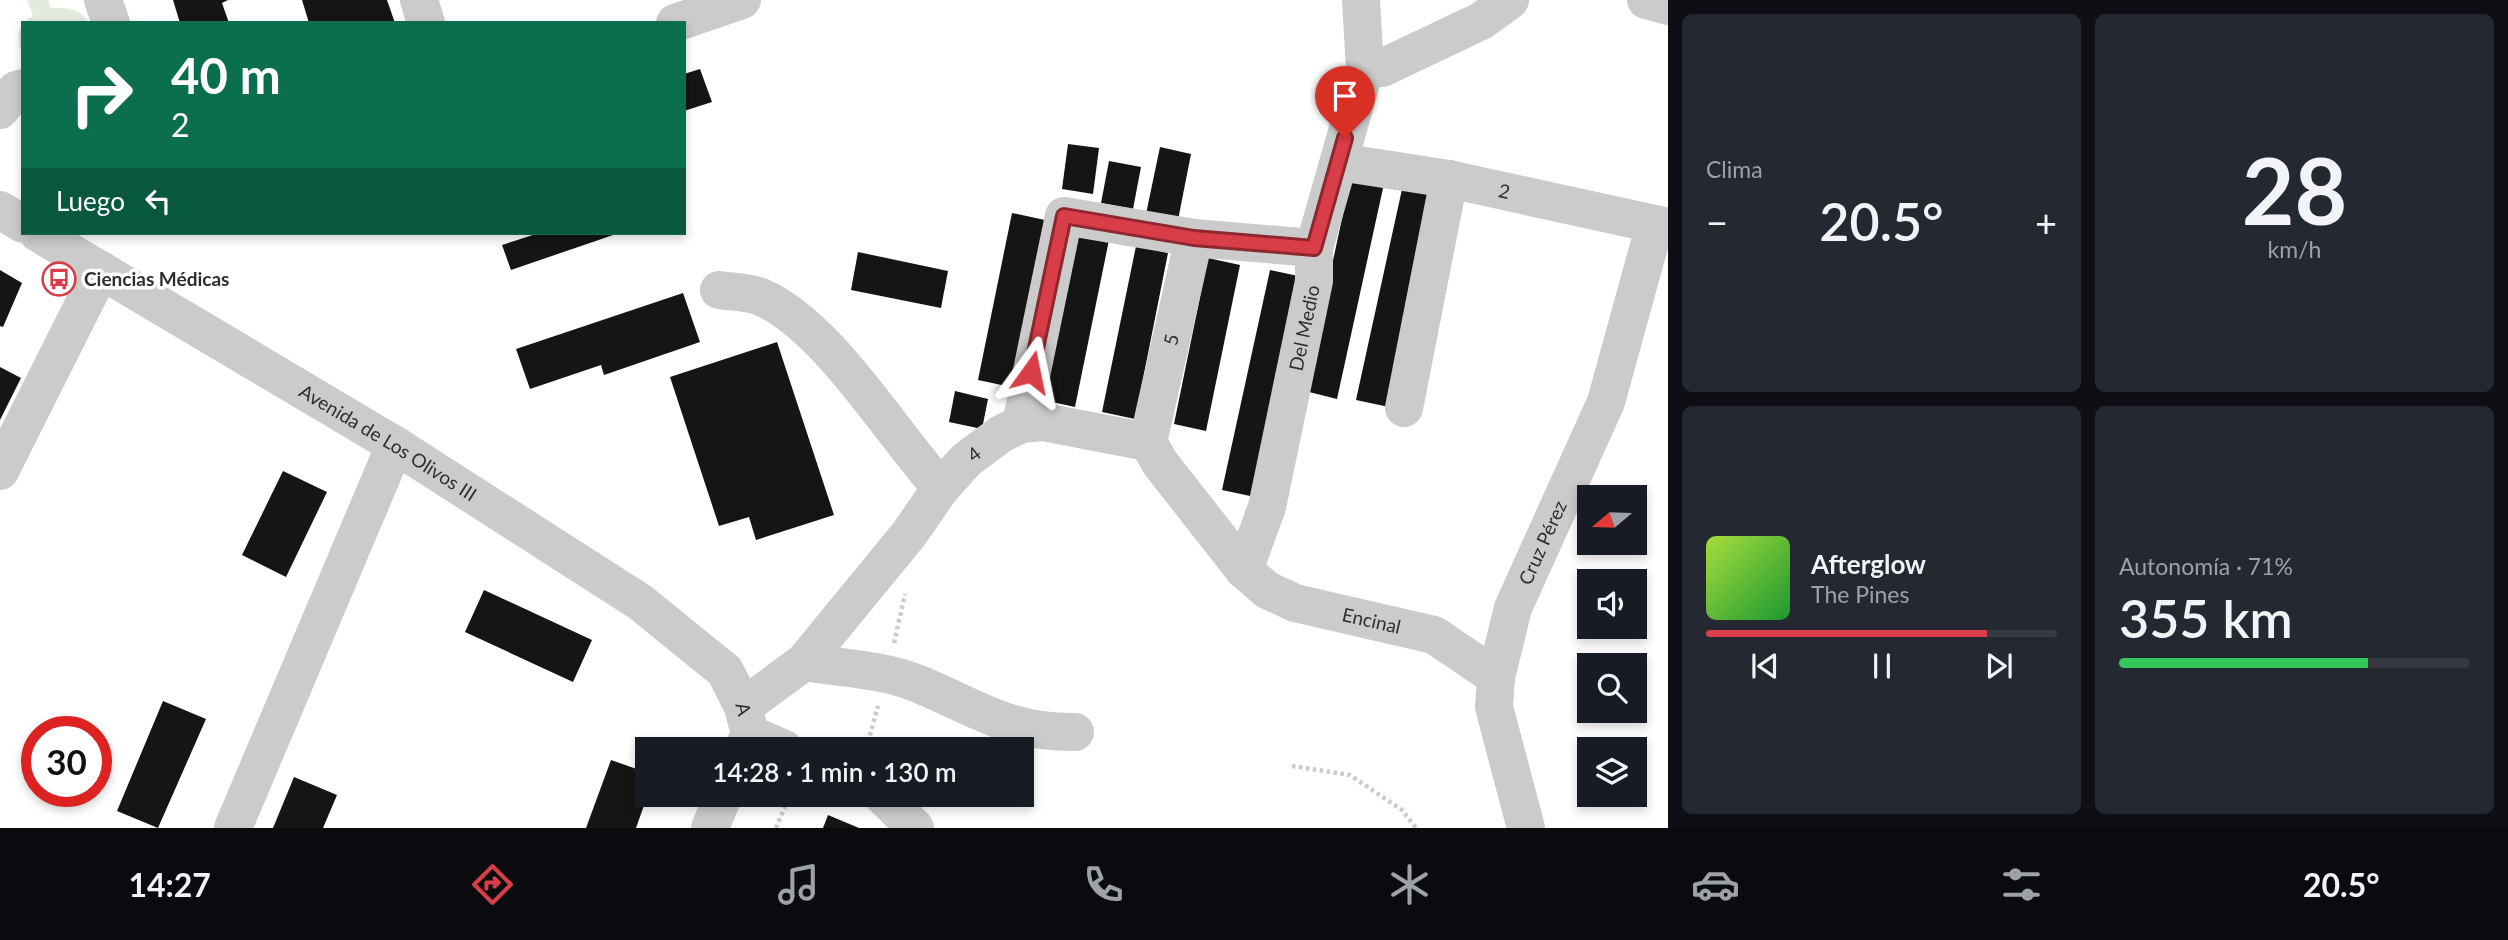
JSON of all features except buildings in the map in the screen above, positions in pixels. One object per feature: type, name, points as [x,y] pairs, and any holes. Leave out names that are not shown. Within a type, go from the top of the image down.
[{"type":"street","points":[[103,0],[110,21]]},
{"type":"street","points":[[419,0],[425,21]]},
{"type":"street","points":[[681,21],[742,0]]},
{"type":"street","name":"Del Medio","points":[[1244,570],[1267,507],[1314,281],[1314,248],[1365,69],[1361,0]]},
{"type":"street","points":[[1365,69],[1382,68],[1482,21],[1510,0]]},
{"type":"street","points":[[1646,0],[1668,6]]},
{"type":"street","points":[[0,110],[16,90],[21,89]]},
{"type":"street","name":"2","points":[[1339,162],[1449,180],[1661,226]]},
{"type":"street","points":[[1404,408],[1449,180]]},
{"type":"street","points":[[0,210],[21,223]]},
{"type":"street","points":[[1244,570],[1160,463],[1148,442],[1043,422],[1021,424],[1064,216],[1194,238],[1314,248]]},
{"type":"street","name":"Cruz Pérez","points":[[1525,828],[1494,708],[1496,677],[1513,608],[1605,402],[1661,226]]},
{"type":"street","name":"Avenida de Los Olivos III","points":[[41,235],[395,445],[640,602],[725,671]]},
{"type":"street","name":"5","points":[[1148,442],[1194,238]]},
{"type":"street","points":[[0,471],[101,270]]},
{"type":"street","points":[[719,290],[759,296],[784,309],[820,342],[941,488]]},
{"type":"street","name":"4","points":[[755,735],[804,662],[909,534],[941,488],[966,460],[1001,434],[1021,424]]},
{"type":"street","points":[[233,828],[395,445]]},
{"type":"street","name":"Encinal","points":[[1244,570],[1267,590],[1295,603],[1434,635],[1496,677]]},
{"type":"street","points":[[804,662],[887,674],[917,684],[996,721],[1040,732],[1075,732]]},
{"type":"street","name":"A","points":[[725,671],[755,735]]},
{"type":"street","points":[[710,828],[719,807]]},
{"type":"street","points":[[894,807],[915,828]]},
{"type":"path","points":[[1292,766],[1350,775],[1402,810],[1416,828]]},
{"type":"path","points":[[776,828],[785,807]]},
{"type":"shaded area","points":[[27,0],[48,0],[51,8],[77,11],[87,21],[26,21],[33,16]]},
{"type":"shaded area","points":[[21,28],[21,50],[18,38]]},
{"type":"place","name":"Ciencias Médicas","points":[[59,279]]},
{"type":"route","points":[[1031,372],[1064,216],[1194,238],[1314,248],[1345,138]]}]
